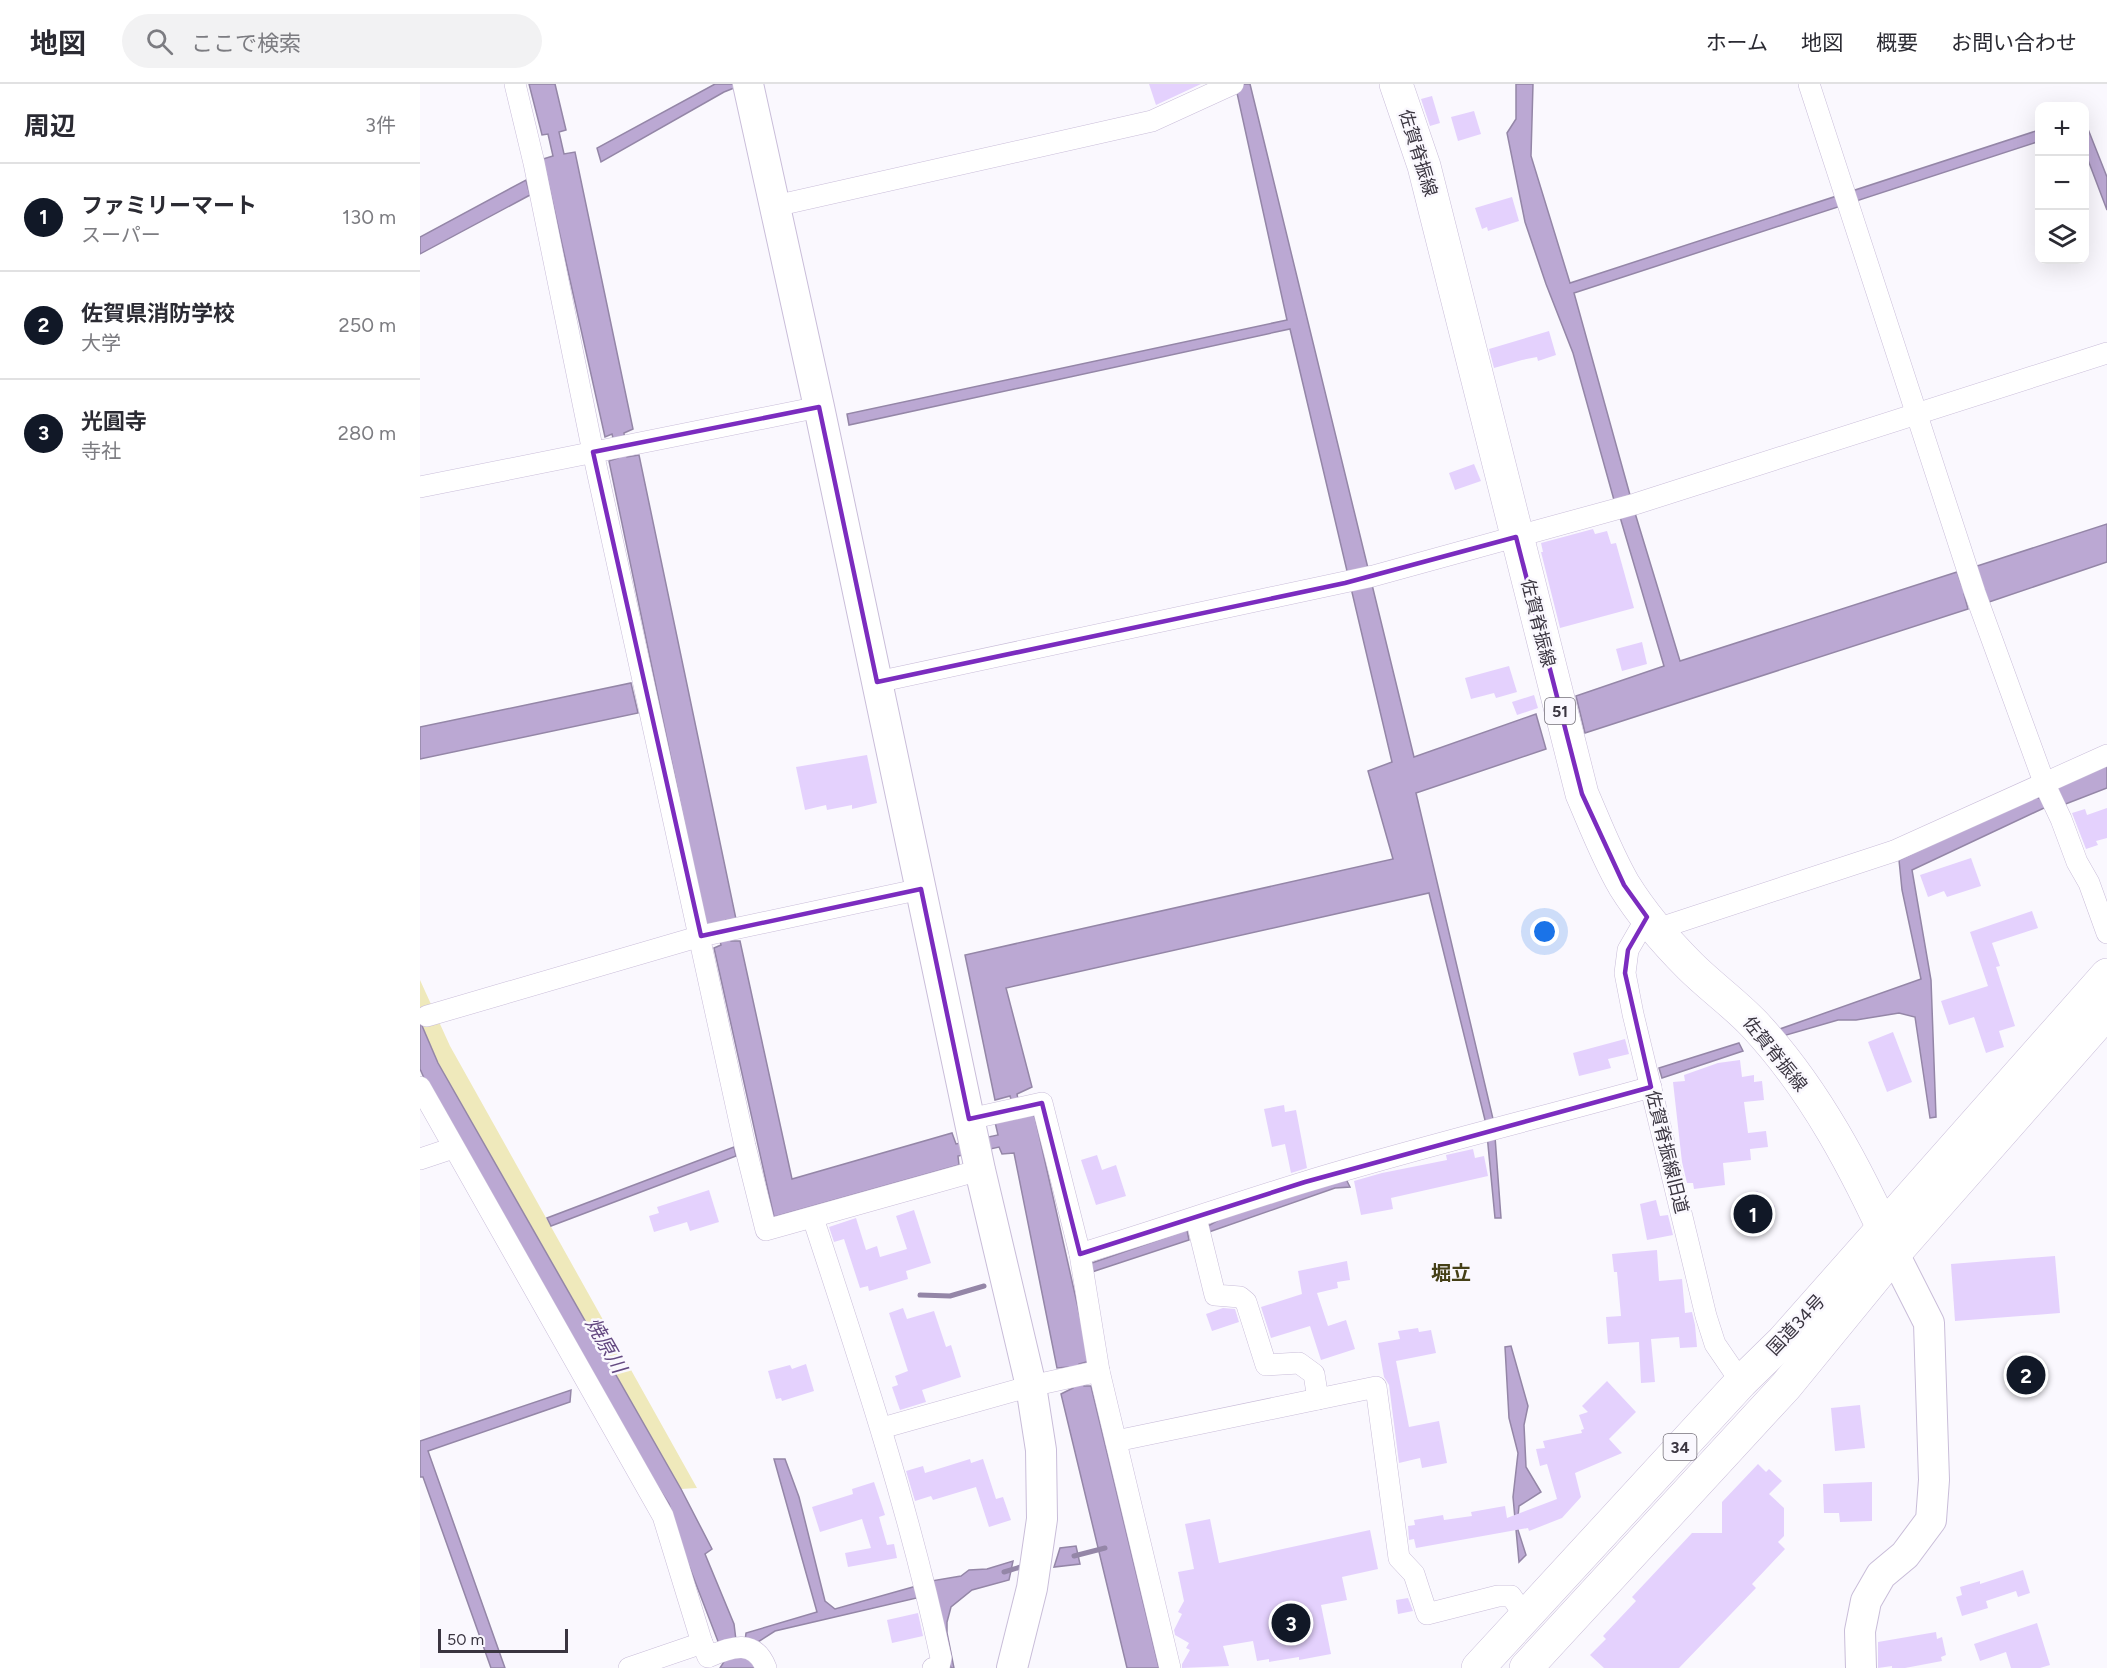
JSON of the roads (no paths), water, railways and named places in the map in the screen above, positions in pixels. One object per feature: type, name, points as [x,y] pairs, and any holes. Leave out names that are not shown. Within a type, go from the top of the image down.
[{"type":"main road","name":"佐賀脊振線","points":[[1396,84],[1424,166],[1582,794],[1605,848],[1624,885],[1652,923],[1689,965],[1754,1024],[1794,1073],[1825,1119],[1889,1241]]},
{"type":"main road","name":"国道34号","points":[[1526,1668],[1786,1386],[1889,1241],[2107,975]]},
{"type":"main road","name":"国道34号","points":[[1478,1668],[1741,1382],[1889,1241],[2107,1012]]},
{"type":"street","points":[[515,84],[534,163],[593,452],[701,936],[745,1146],[766,1230],[980,1170]]},
{"type":"street","points":[[1809,84],[1973,587],[2049,795],[2077,862],[2089,883],[2107,933]]},
{"type":"street","points":[[775,206],[1152,121],[1231,85]]},
{"type":"street","points":[[749,86],[980,1170],[1042,1383],[1041,1519],[1035,1562],[1012,1668]]},
{"type":"street","points":[[877,682],[1373,576],[1625,506],[2107,353]]},
{"type":"street","points":[[420,487],[819,406]]},
{"type":"street","points":[[1652,923],[1894,851],[2049,795],[2107,755]]},
{"type":"street","points":[[427,1016],[701,936],[921,889]]},
{"type":"street","name":"佐賀脊振線旧道","points":[[1652,923],[1628,950],[1626,973],[1633,1014],[1706,1316],[1715,1344],[1741,1382]]},
{"type":"street","points":[[420,1087],[663,1516],[716,1653]]},
{"type":"street","points":[[1080,1254],[1305,1182],[1651,1087]]},
{"type":"street","points":[[969,1119],[1042,1103],[1080,1254],[1099,1371],[1170,1668]]},
{"type":"street","points":[[420,1159],[453,1148]]},
{"type":"street","points":[[813,1218],[882,1428],[926,1589],[941,1658],[937,1668]]},
{"type":"street","points":[[1196,1218],[1215,1295],[1240,1297],[1246,1302],[1266,1365],[1299,1363],[1314,1374],[1318,1399]]},
{"type":"street","points":[[1861,1668],[1860,1631],[1866,1601],[1881,1575],[1905,1555],[1930,1520],[1934,1480],[1929,1323],[1889,1241]]},
{"type":"street","points":[[882,1428],[1042,1383],[1099,1371]]},
{"type":"street","points":[[1116,1441],[1376,1387],[1399,1558],[1414,1574],[1427,1614],[1498,1596],[1511,1596],[1525,1617]]},
{"type":"street","points":[[629,1668],[749,1649],[762,1656],[766,1668]]},
{"type":"waterway","points":[[920,1295],[950,1296],[984,1286]]},
{"type":"waterway","points":[[1074,1556],[1105,1548]]},
{"type":"waterway","points":[[1004,1572],[1027,1565]]},
{"type":"place","name":"ファミリーマート","points":[[1753,1214]]},
{"type":"place","name":"佐賀県消防学校","points":[[2026,1375]]},
{"type":"place","name":"光圓寺","points":[[1291,1623]]},
{"type":"district","name":"堀立","points":[[1451,1273]]},
{"type":"water label","name":"焼原川","points":[[606,1345]]}]
